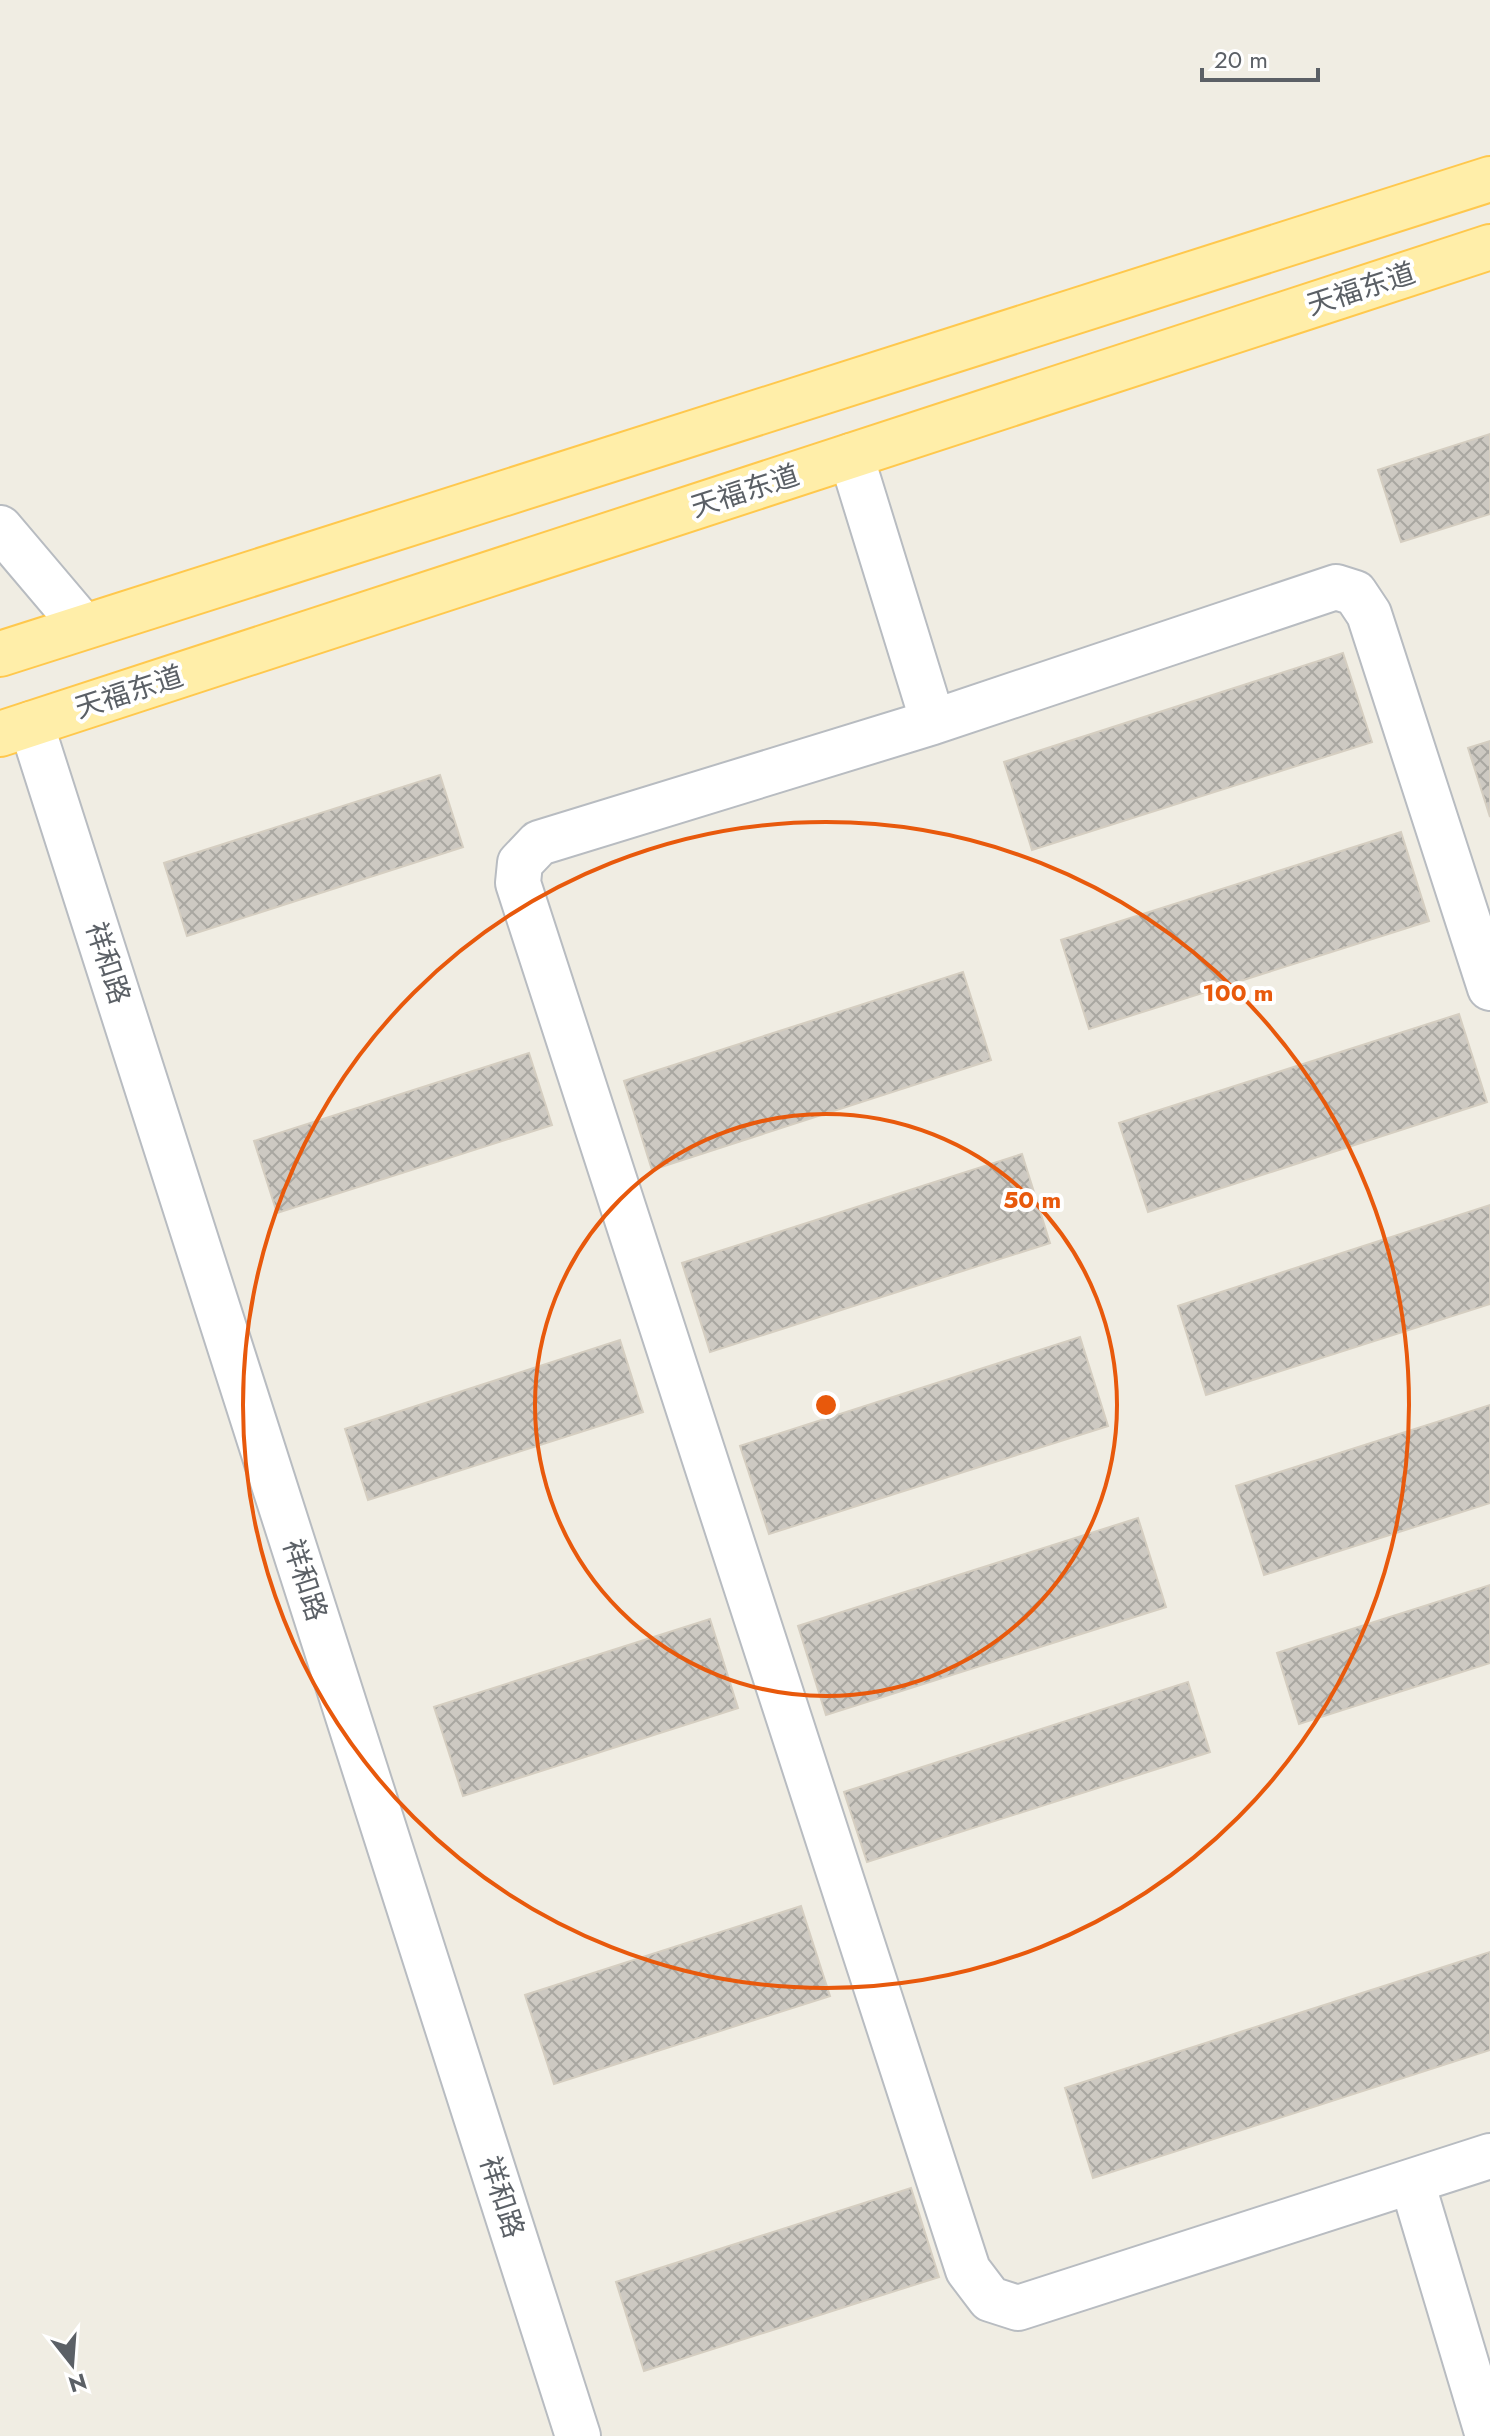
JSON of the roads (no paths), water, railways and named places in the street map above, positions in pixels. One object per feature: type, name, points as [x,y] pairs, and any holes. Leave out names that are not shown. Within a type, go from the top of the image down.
[{"type":"main road","points":[[0,654],[1490,179]]},
{"type":"main road","name":"天福东道","points":[[16,729],[1490,247]]},
{"type":"street","points":[[851,456],[933,722]]},
{"type":"street","points":[[0,528],[83,626]]},
{"type":"street","points":[[1490,988],[1369,614],[1355,593],[1336,587],[933,722],[539,843],[520,863],[518,883],[968,2270],[990,2299],[1018,2308],[1490,2156]]},
{"type":"street","name":"祥和路","points":[[16,729],[578,2436]]},
{"type":"street","points":[[1412,2182],[1488,2436]]}]
